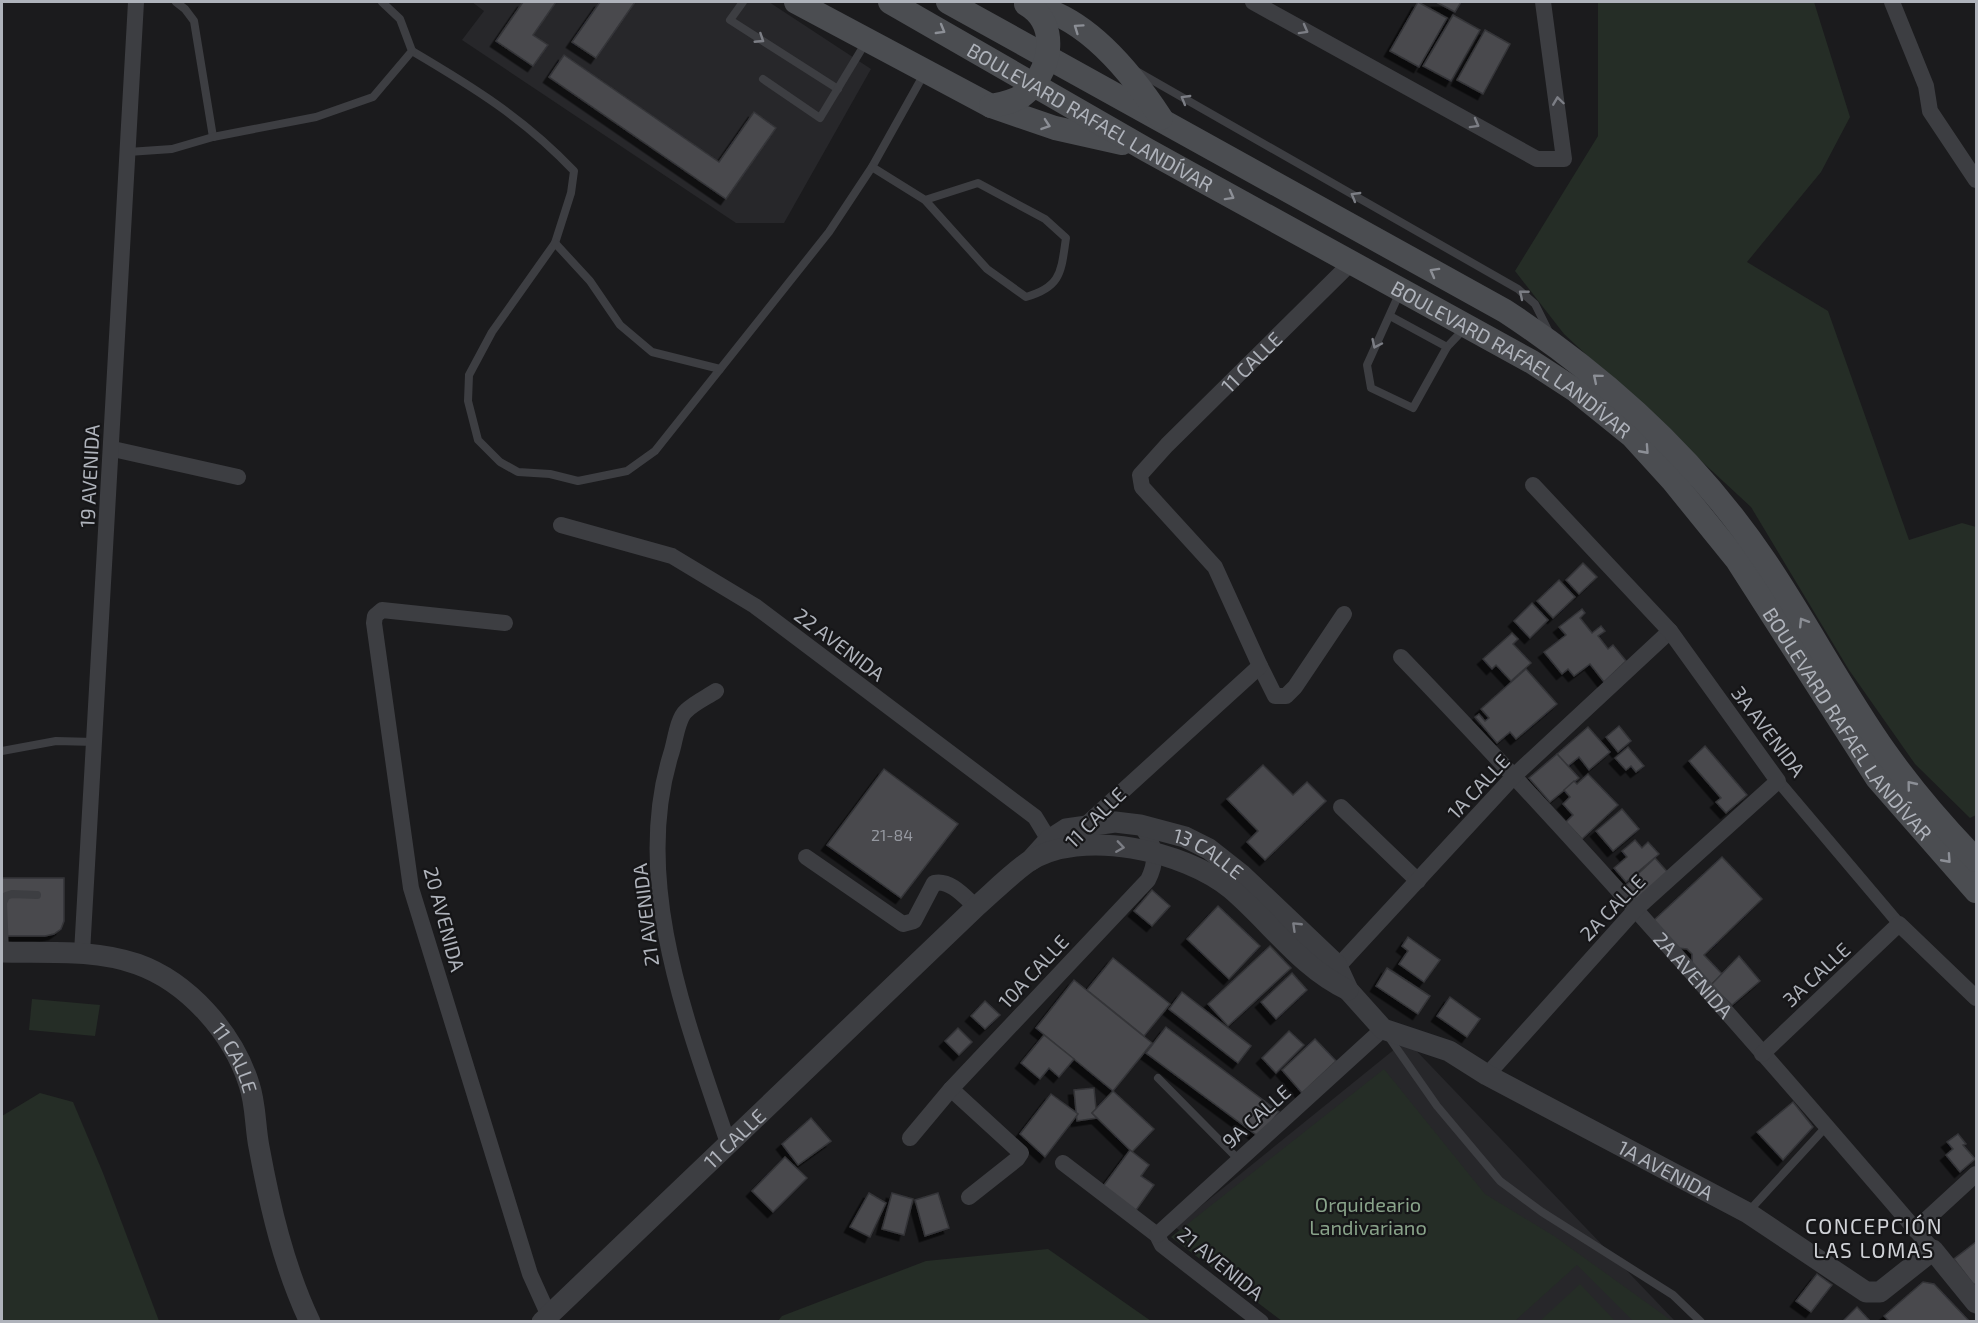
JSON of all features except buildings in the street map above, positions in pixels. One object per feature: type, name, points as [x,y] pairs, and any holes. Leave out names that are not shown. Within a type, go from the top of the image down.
[{"type":"main road","points":[[796,2],[991,106],[1055,128],[1148,150]]},
{"type":"main road","name":"BOULEVARD RAFAEL LANDÍVAR","points":[[890,2],[1148,150],[1467,326],[1575,390],[1632,436],[1673,481],[1737,560],[1877,778],[1977,891]]},
{"type":"main road","name":"BOULEVARD RAFAEL LANDÍVAR","points":[[948,2],[1505,311],[1553,342],[1623,399],[1661,435],[1728,511],[1765,561],[1885,752],[1970,850]]},
{"type":"main road","points":[[991,106],[1010,102],[1023,96],[1048,58],[1048,32],[1044,22],[1026,4]]},
{"type":"main road","points":[[1026,4],[1044,8],[1063,18],[1102,45],[1120,62],[1164,122]]},
{"type":"street","name":"19 AVENIDA","points":[[82,953],[113,449],[136,2]]},
{"type":"street","points":[[1253,2],[1537,159],[1564,159],[1543,2]]},
{"type":"street","points":[[1892,2],[1926,86],[1930,111],[1977,180]]},
{"type":"street","name":"11 CALLE","points":[[1084,826],[1260,666],[1215,567],[1142,487],[1140,475],[1167,445],[1350,263]]},
{"type":"street","points":[[113,449],[238,477]]},
{"type":"street","name":"3A AVENIDA","points":[[1533,485],[1670,631],[1778,781],[1899,924],[1977,999]]},
{"type":"street","name":"22 AVENIDA","points":[[561,525],[672,556],[755,606],[1035,818],[1056,845]]},
{"type":"street","name":"20 AVENIDA","points":[[505,623],[382,610],[375,616],[374,623],[411,888],[530,1274],[546,1319]]},
{"type":"street","points":[[1260,666],[1275,696],[1286,696],[1296,687],[1344,614]]},
{"type":"street","name":"1A CALLE","points":[[1332,973],[1515,775],[1670,631]]},
{"type":"street","name":"2A AVENIDA","points":[[1401,657],[1515,775],[1636,909],[1977,1303]]},
{"type":"street","name":"21 AVENIDA","points":[[716,691],[684,712],[664,775],[658,828],[662,906],[669,955],[685,1016],[729,1146]]},
{"type":"street","name":"2A CALLE","points":[[1487,1075],[1636,909],[1778,781]]},
{"type":"street","points":[[1341,807],[1418,880]]},
{"type":"street","name":"13 CALLE","points":[[1056,845],[1066,829],[1115,822],[1140,825],[1185,837],[1209,849],[1242,874],[1383,1029]]},
{"type":"street","points":[[1140,825],[1152,840],[1156,854]]},
{"type":"street","name":"11 CALLE","points":[[546,1319],[976,907],[1030,861],[1056,845]]},
{"type":"street","name":"13 CALLE","points":[[1056,845],[1104,845],[1156,854],[1208,874],[1230,889],[1332,973]]},
{"type":"street","name":"10A CALLE","points":[[910,1138],[951,1089],[1148,880],[1154,867],[1156,854]]},
{"type":"street","points":[[806,857],[903,924],[915,921],[934,883],[947,884],[976,907]]},
{"type":"street","name":"3A CALLE","points":[[1762,1054],[1899,924]]},
{"type":"street","name":"11 CALLE","points":[[3,952],[82,953],[114,958],[156,972],[213,1019],[227,1038],[250,1085],[259,1148],[280,1244],[297,1294],[310,1322]]},
{"type":"street","name":"1A AVENIDA","points":[[1383,1029],[1420,1039],[1449,1052],[1487,1075],[1748,1213],[1859,1290],[1873,1294],[1880,1292],[1933,1250]]},
{"type":"street","name":"9A CALLE","points":[[1157,1235],[1383,1029]]},
{"type":"street","points":[[951,1089],[1021,1153],[1017,1160],[969,1197]]},
{"type":"street","name":"21 AVENIDA","points":[[1063,1163],[1157,1235],[1162,1245],[1261,1322]]},
{"type":"street","points":[[1915,1230],[1977,1174]]},
{"type":"lane","points":[[176,2],[194,21],[213,136]]},
{"type":"lane","points":[[382,2],[400,19],[412,51],[487,95],[544,139],[574,171],[571,193],[555,243],[492,332],[469,375],[468,401],[477,440],[500,462],[518,472],[550,474],[578,481],[627,471],[655,452],[829,232],[872,167],[925,71]]},
{"type":"lane","points":[[743,2],[730,20],[838,89]]},
{"type":"lane","points":[[763,79],[820,118],[867,40]]},
{"type":"lane","points":[[128,152],[172,148],[213,136],[316,117],[373,97],[389,81],[412,51]]},
{"type":"lane","points":[[1120,62],[1518,289],[1535,304],[1544,317],[1553,342]]},
{"type":"lane","points":[[872,167],[925,200],[987,269],[1026,297],[1045,292],[1061,272],[1066,238],[1045,219],[978,183],[925,200]]},
{"type":"lane","points":[[555,243],[590,281],[620,325],[652,352],[720,369]]},
{"type":"lane","points":[[1400,291],[1367,365],[1371,388],[1413,408],[1447,347],[1467,326]]},
{"type":"lane","points":[[1390,316],[1447,347]]},
{"type":"lane","points":[[2,752],[56,741],[96,742]]},
{"type":"lane","points":[[3,952],[3,903],[6,896],[36,895]]},
{"type":"lane","points":[[1383,1029],[1437,1106],[1500,1181],[1542,1212],[1673,1295],[1701,1322]]},
{"type":"lane","points":[[1158,1078],[1239,1160]]},
{"type":"lane","points":[[1748,1213],[1825,1128]]},
{"type":"shaded area","points":[[472,2],[769,2],[871,69],[784,223],[736,223],[462,40],[484,11]]},
{"type":"shaded area","name":"Orquideario Landivariano","points":[[1406,1040],[1675,1321],[1299,1321],[1175,1227]]},
{"type":"green space","points":[[1598,2],[1814,2],[1850,117],[1821,172],[1747,262],[1828,311],[1909,540],[1962,523],[1976,527],[1976,815],[1970,818],[1915,764],[1849,670],[1751,507],[1564,334],[1515,271],[1598,136]]},
{"type":"green space","points":[[32,999],[100,1005],[95,1036],[29,1030]]},
{"type":"green space","name":"Orquideario Landivariano","points":[[1384,1069],[1485,1194],[1554,1236],[1672,1321],[1633,1321],[1577,1265],[1515,1321],[1282,1321],[1171,1237]]},
{"type":"green space","points":[[40,1093],[73,1102],[103,1173],[159,1321],[2,1321],[2,1116]]},
{"type":"green space","points":[[1048,1249],[1151,1321],[778,1321],[782,1316],[926,1261]]},
{"type":"green space","points":[[1580,1284],[1615,1321],[1540,1321]]},
{"type":"district","name":"CONCEPCIÓN LAS LOMAS","points":[[1874,1237]]}]
